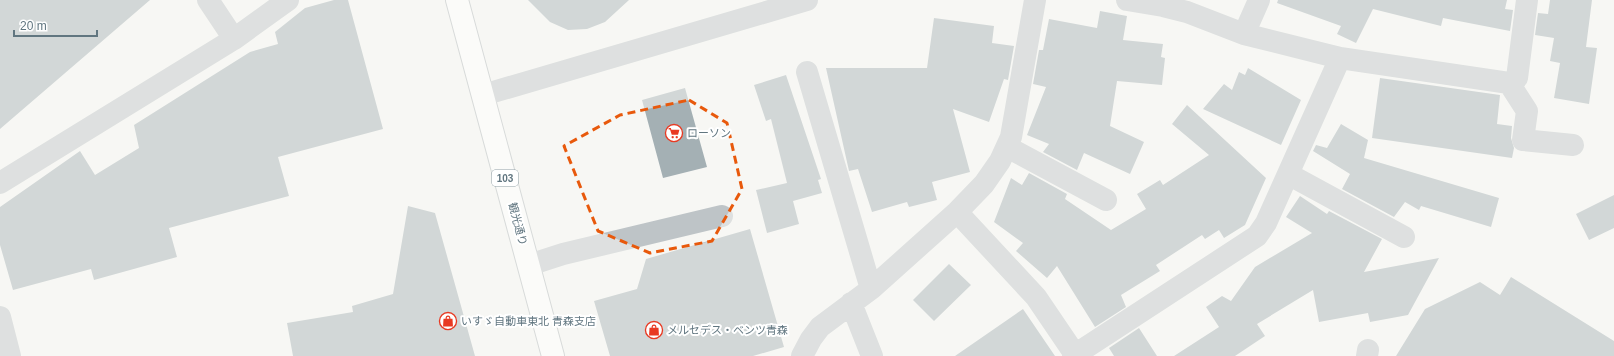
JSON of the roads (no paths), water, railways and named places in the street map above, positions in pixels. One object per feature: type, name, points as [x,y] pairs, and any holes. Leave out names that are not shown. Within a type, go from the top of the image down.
[{"type":"highway","name":"観光通り","points":[[457,0],[553,356]]},
{"type":"street","points":[[208,0],[234,38]]},
{"type":"street","points":[[0,183],[234,38],[288,0]]},
{"type":"street","points":[[482,94],[807,0]]},
{"type":"street","points":[[802,356],[811,339],[820,327],[851,303],[871,290],[957,212],[984,184],[1000,162],[1011,137],[1035,0]]},
{"type":"street","points":[[1127,0],[1187,12],[1244,34],[1340,58],[1509,83],[1517,78],[1527,0]]},
{"type":"street","points":[[1244,34],[1259,0]]},
{"type":"street","points":[[957,212],[1036,297],[1074,356],[1257,236],[1266,222],[1340,58]]},
{"type":"street","points":[[807,72],[871,290]]},
{"type":"street","points":[[1509,83],[1527,112],[1523,140],[1573,145]]},
{"type":"street","points":[[1006,147],[1106,200]]},
{"type":"street","points":[[1288,174],[1404,237]]},
{"type":"street","points":[[529,265],[563,254],[722,216]]},
{"type":"street","points":[[851,303],[872,356]]},
{"type":"street","points":[[0,317],[10,356]]},
{"type":"place","name":"ローソン","points":[[674,133]]},
{"type":"place","name":"いすゞ自動車東北 青森支店","points":[[448,321]]},
{"type":"place","name":"メルセデス・ベンツ青森","points":[[654,330]]}]
